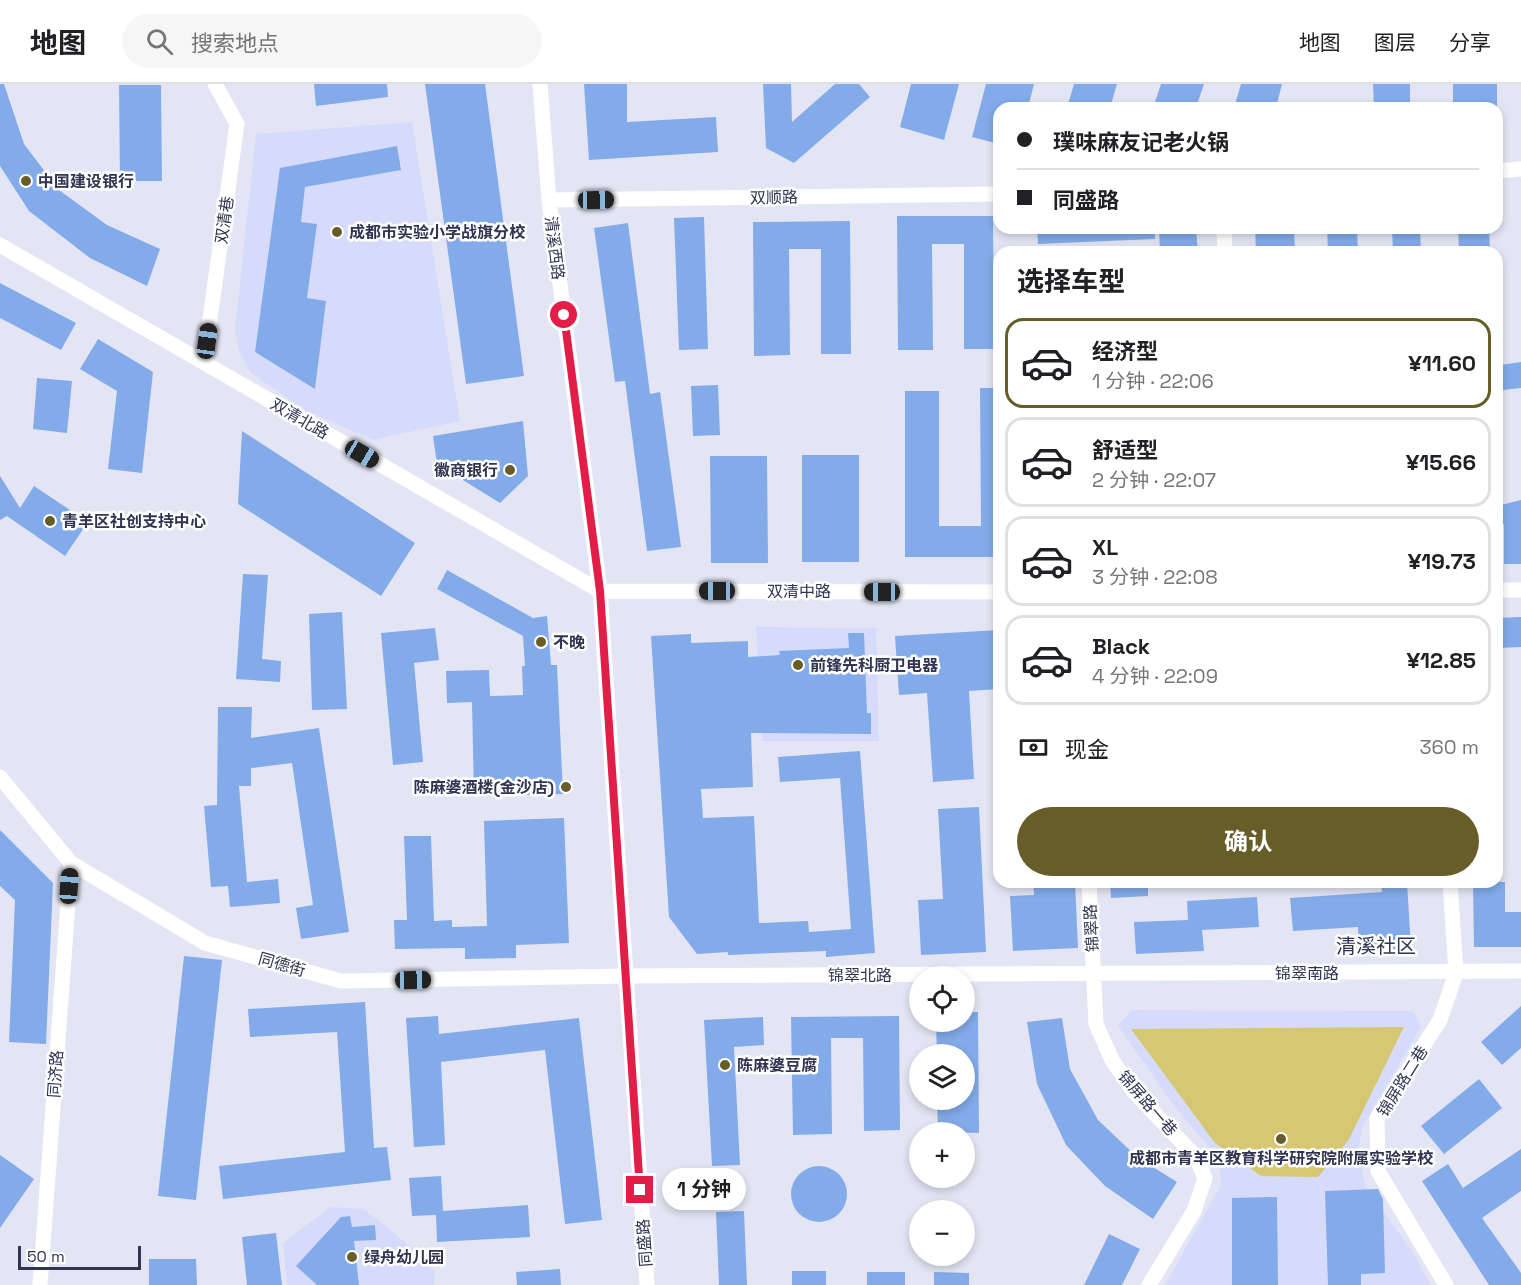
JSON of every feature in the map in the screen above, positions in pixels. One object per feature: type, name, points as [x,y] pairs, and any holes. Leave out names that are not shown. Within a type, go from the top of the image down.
[{"type":"street","name":"双清巷","points":[[204,362],[237,124],[215,84]]},
{"type":"street","name":"清溪西路","points":[[540,84],[549,200],[600,591]]},
{"type":"street","points":[[1503,170],[1521,169]]},
{"type":"street","name":"双顺路","points":[[549,200],[993,194]]},
{"type":"street","name":"双清北路","points":[[0,245],[600,591]]},
{"type":"street","points":[[1503,590],[1521,590]]},
{"type":"street","name":"双清中路","points":[[600,591],[993,592]]},
{"type":"street","name":"同盛路","points":[[600,591],[647,1285]]},
{"type":"street","name":"同德街","points":[[0,777],[71,863],[205,943],[341,981],[627,976]]},
{"type":"street","name":"同济路","points":[[40,1285],[71,863]]},
{"type":"street","name":"锦翠路","points":[[1089,888],[1093,975]]},
{"type":"street","points":[[1450,888],[1456,973]]},
{"type":"street","name":"锦翠南路","points":[[1093,975],[1521,971]]},
{"type":"street","name":"锦屏路二巷","points":[[1446,1285],[1378,1171],[1377,1118],[1440,1020],[1456,973]]},
{"type":"street","name":"锦翠北路","points":[[627,976],[1093,975]]},
{"type":"street","name":"锦屏路一巷","points":[[1093,975],[1096,1024],[1112,1060],[1134,1092],[1196,1157],[1205,1178],[1194,1211],[1149,1285]]},
{"type":"shaded area","name":"成都市实验小学战旗分校","points":[[412,122],[460,421],[373,440],[306,411],[251,373],[240,354],[235,329],[256,134]]},
{"type":"shaded area","points":[[756,627],[876,628],[879,741],[762,741]]},
{"type":"shaded area","name":"成都市青羊区教育科学研究院附属实验学校","points":[[1131,1010],[1413,1011],[1421,1027],[1362,1128],[1358,1150],[1366,1188],[1412,1251],[1431,1285],[1165,1285],[1221,1185],[1219,1159],[1172,1103],[1118,1026]]},
{"type":"shaded area","points":[[1404,1027],[1348,1141],[1318,1177],[1261,1176],[1215,1143],[1131,1029]]},
{"type":"shaded area","name":"绿舟幼儿园","points":[[330,1207],[364,1209],[405,1242],[435,1272],[434,1285],[287,1285],[283,1243]]},
{"type":"building","points":[[0,84],[4,84],[24,144],[59,190],[107,225],[160,249],[147,286],[90,258],[29,211],[0,166]]},
{"type":"building","points":[[314,84],[387,84],[388,97],[316,106]]},
{"type":"building","points":[[425,84],[485,84],[524,376],[466,384]]},
{"type":"building","points":[[584,84],[627,84],[627,122],[716,117],[718,152],[589,160]]},
{"type":"building","points":[[763,84],[791,84],[792,122],[835,84],[859,84],[870,97],[794,163],[766,148]]},
{"type":"building","points":[[911,84],[959,84],[944,140],[900,127]]},
{"type":"building","points":[[986,84],[1034,84],[1030,102],[993,102],[993,142],[972,137]]},
{"type":"building","points":[[1074,84],[1117,84],[1112,102],[1069,102]]},
{"type":"building","points":[[1161,84],[1204,84],[1198,102],[1155,102]]},
{"type":"building","points":[[1241,84],[1282,84],[1278,102],[1236,102]]},
{"type":"building","points":[[1373,84],[1410,84],[1410,102],[1374,102]]},
{"type":"building","points":[[1453,84],[1497,84],[1497,102],[1453,102]]},
{"type":"building","points":[[119,85],[161,85],[162,181],[120,181]]},
{"type":"building","points":[[397,146],[401,170],[305,187],[301,222],[317,224],[307,298],[326,301],[315,389],[255,352],[280,168]]},
{"type":"building","points":[[897,216],[993,216],[993,349],[964,349],[964,244],[932,244],[933,350],[898,350]]},
{"type":"building","points":[[704,217],[708,349],[679,350],[674,218]]},
{"type":"building","points":[[850,221],[851,354],[821,354],[821,249],[789,249],[790,355],[754,356],[753,222]]},
{"type":"building","points":[[628,223],[650,394],[660,392],[681,547],[647,551],[625,381],[615,382],[594,228]]},
{"type":"building","points":[[1037,234],[1155,234],[1155,239],[1038,244]]},
{"type":"building","points":[[1159,234],[1196,234],[1198,246],[1160,246]]},
{"type":"building","points":[[1255,234],[1294,234],[1295,246],[1256,246]]},
{"type":"building","points":[[1327,234],[1357,234],[1358,246],[1328,246]]},
{"type":"building","points":[[1392,234],[1420,234],[1421,246],[1393,246]]},
{"type":"building","points":[[1458,234],[1489,234],[1490,246],[1459,246]]},
{"type":"building","points":[[0,283],[76,323],[61,350],[0,318]]},
{"type":"building","points":[[98,339],[153,372],[142,473],[108,469],[117,391],[80,369]]},
{"type":"building","points":[[1521,362],[1521,388],[1503,390],[1503,365]]},
{"type":"building","points":[[37,378],[72,381],[67,433],[33,429]]},
{"type":"building","points":[[718,385],[720,435],[693,436],[691,386]]},
{"type":"building","points":[[980,388],[993,388],[993,557],[905,557],[905,391],[939,391],[939,526],[981,526]]},
{"type":"building","points":[[523,421],[528,476],[500,503],[437,464],[433,436]]},
{"type":"building","points":[[242,431],[415,543],[381,596],[238,504]]},
{"type":"building","points":[[802,455],[859,455],[859,562],[802,562]]},
{"type":"building","points":[[710,456],[767,456],[768,563],[711,563]]},
{"type":"building","name":"青羊区社创支持中心","points":[[0,476],[20,508],[34,486],[88,522],[65,556],[7,516],[0,520]]},
{"type":"building","points":[[1521,500],[1521,564],[1504,564],[1503,504]]},
{"type":"building","points":[[447,570],[533,618],[547,616],[551,665],[557,665],[563,794],[474,796],[472,702],[447,703],[446,671],[489,670],[490,696],[523,695],[522,666],[525,666],[523,636],[437,589]]},
{"type":"building","points":[[243,574],[268,575],[262,659],[281,661],[280,682],[236,679]]},
{"type":"building","points":[[342,612],[347,709],[312,710],[309,614]]},
{"type":"building","points":[[1521,617],[1521,647],[1503,648],[1503,618]]},
{"type":"building","points":[[435,628],[439,660],[414,663],[423,762],[393,765],[381,633]]},
{"type":"building","points":[[993,630],[993,689],[969,691],[974,779],[933,782],[927,693],[899,695],[895,636]]},
{"type":"building","points":[[848,633],[864,633],[867,713],[871,713],[871,734],[751,733],[753,787],[701,789],[703,818],[754,816],[759,923],[808,921],[809,932],[851,929],[840,778],[780,782],[778,757],[860,751],[875,953],[826,957],[826,951],[697,954],[669,917],[651,636],[691,634],[691,643],[748,641],[748,657],[780,655],[779,651],[849,648]]},
{"type":"building","points":[[218,707],[252,707],[251,738],[319,728],[349,932],[301,939],[296,908],[313,905],[292,763],[251,768],[251,786],[239,786],[247,882],[278,879],[280,903],[230,907],[228,886],[211,887],[204,806],[217,805]]},
{"type":"building","points":[[979,807],[986,952],[921,955],[918,900],[943,899],[938,809]]},
{"type":"building","points":[[564,818],[569,943],[516,945],[516,958],[465,959],[465,948],[395,949],[394,920],[407,920],[404,836],[431,836],[434,921],[452,920],[452,927],[487,926],[484,821]]},
{"type":"building","points":[[0,830],[53,883],[46,1044],[9,1042],[15,900],[0,886]]},
{"type":"building","points":[[1503,882],[1505,882],[1505,912],[1521,912],[1521,947],[1474,947],[1473,888],[1503,888]]},
{"type":"building","points":[[1033,888],[1075,888],[1078,948],[1013,951],[1010,896],[1034,895]]},
{"type":"building","points":[[1110,888],[1148,888],[1148,896],[1111,898]]},
{"type":"building","points":[[1382,888],[1407,888],[1411,948],[1359,951],[1358,927],[1293,931],[1290,898],[1382,892]]},
{"type":"building","points":[[1257,897],[1259,927],[1202,930],[1204,951],[1136,954],[1134,922],[1188,920],[1187,901]]},
{"type":"building","points":[[184,956],[222,960],[196,1200],[158,1196]]},
{"type":"building","points":[[365,1002],[374,1148],[387,1147],[391,1180],[223,1199],[219,1166],[345,1152],[337,1032],[250,1037],[248,1009]]},
{"type":"building","points":[[1521,1006],[1521,1048],[1502,1065],[1481,1042]]},
{"type":"building","points":[[975,1012],[978,1012],[979,1133],[975,1133],[975,1122],[938,1122],[937,1110],[975,1110],[975,1044],[937,1044],[936,1032],[975,1032]]},
{"type":"building","points":[[438,1016],[439,1034],[579,1018],[602,1220],[565,1224],[545,1050],[441,1062],[445,1145],[414,1147],[406,1018]]},
{"type":"building","points":[[899,1016],[900,1130],[864,1131],[863,1038],[831,1038],[832,1134],[793,1135],[791,1017]]},
{"type":"building","points":[[763,1017],[764,1045],[734,1047],[740,1165],[712,1166],[704,1020]]},
{"type":"building","points":[[1062,1018],[1070,1069],[1098,1120],[1137,1157],[1177,1182],[1153,1219],[1105,1186],[1066,1145],[1037,1084],[1027,1022]]},
{"type":"building","points":[[1479,1079],[1502,1108],[1444,1154],[1421,1126]]},
{"type":"building","points":[[1521,1149],[1521,1191],[1482,1218],[1521,1273],[1521,1285],[1489,1285],[1422,1181],[1448,1164],[1463,1188]]},
{"type":"building","points":[[0,1155],[34,1179],[0,1228]]},
{"type":"building","points":[[819,1166],[830,1168],[839,1174],[845,1183],[847,1194],[845,1205],[839,1214],[830,1220],[819,1222],[808,1220],[799,1214],[793,1205],[791,1194],[793,1183],[799,1174],[808,1168]]},
{"type":"building","points":[[441,1176],[443,1211],[528,1205],[530,1237],[437,1242],[436,1215],[412,1216],[409,1178]]},
{"type":"building","points":[[1378,1189],[1383,1199],[1385,1273],[1361,1274],[1361,1285],[1328,1285],[1325,1191]]},
{"type":"building","points":[[1277,1197],[1278,1285],[1232,1285],[1232,1198]]},
{"type":"building","points":[[744,1211],[747,1285],[719,1285],[716,1212]]},
{"type":"building","points":[[350,1216],[352,1227],[375,1225],[376,1240],[354,1241],[359,1285],[317,1285],[296,1266],[341,1217]]},
{"type":"building","points":[[276,1233],[282,1285],[247,1285],[242,1237]]},
{"type":"building","points":[[1109,1234],[1140,1249],[1122,1285],[1084,1285]]},
{"type":"building","points":[[149,1259],[196,1259],[197,1285],[149,1285]]},
{"type":"building","points":[[560,1269],[561,1285],[517,1285],[516,1272]]},
{"type":"building","points":[[792,1271],[826,1271],[826,1285],[792,1285]]},
{"type":"building","points":[[867,1272],[905,1272],[905,1285],[867,1285]]},
{"type":"building","points":[[934,1272],[969,1273],[969,1285],[934,1285]]},
{"type":"place","name":"中国建设银行","points":[[26,181]]},
{"type":"place","name":"成都市实验小学战旗分校","points":[[337,232]]},
{"type":"place","name":"徽商银行","points":[[510,470]]},
{"type":"place","name":"青羊区社创支持中心","points":[[50,521]]},
{"type":"place","name":"不晚","points":[[541,642]]},
{"type":"place","name":"前锋先科厨卫电器","points":[[798,665]]},
{"type":"place","name":"陈麻婆酒楼(金沙店)","points":[[566,787]]},
{"type":"place","name":"陈麻婆豆腐","points":[[725,1065]]},
{"type":"place","name":"成都市青羊区教育科学研究院附属实验学校","points":[[1281,1139]]},
{"type":"place","name":"绿舟幼儿园","points":[[352,1257]]},
{"type":"district","name":"清溪社区","points":[[1376,946]]},
{"type":"route","points":[[564,315],[600,591],[640,1190]]}]
